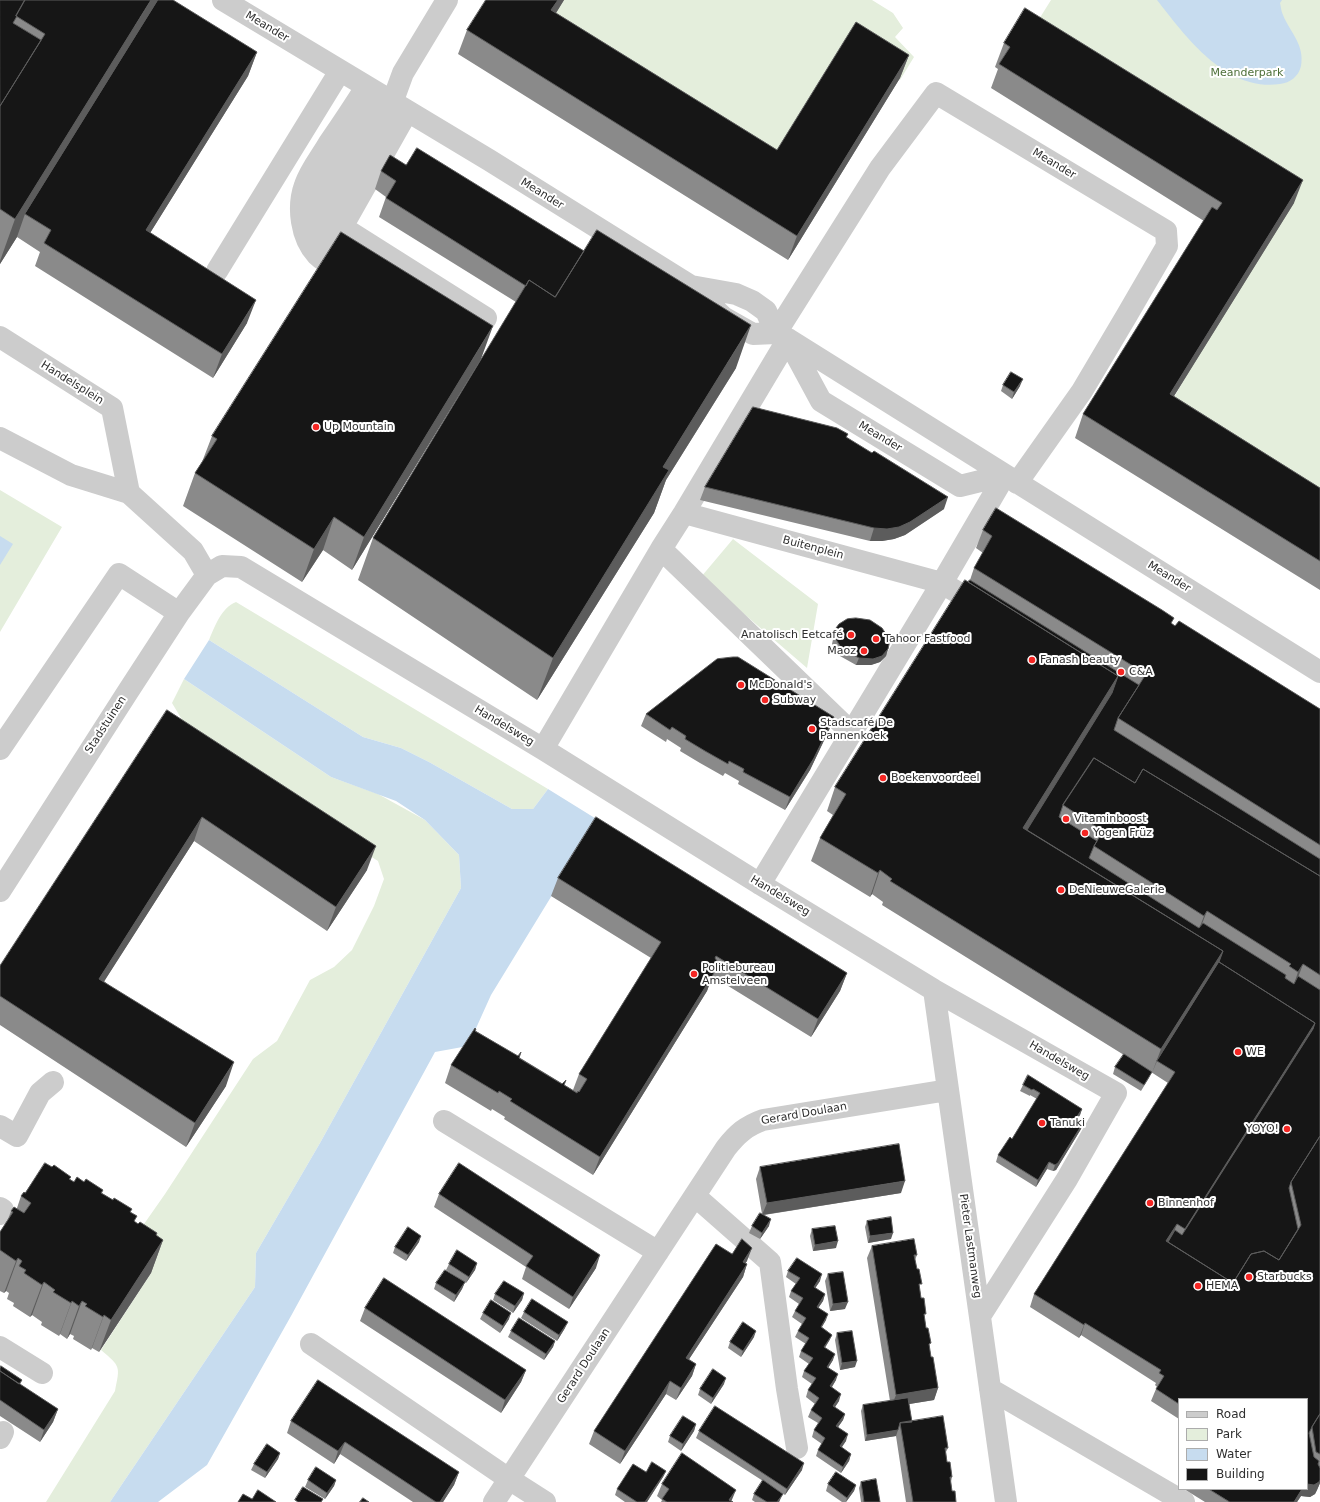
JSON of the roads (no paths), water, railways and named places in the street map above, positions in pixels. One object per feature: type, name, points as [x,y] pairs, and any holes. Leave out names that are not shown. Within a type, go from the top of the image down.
[{"type":"street","name":"Meander","points":[[223,0],[489,160],[691,286],[736,294],[752,301],[766,311],[821,401],[960,486],[1011,479],[1082,391],[1128,315],[1167,246],[1166,231],[936,94],[880,168],[782,336]]},
{"type":"street","points":[[386,99],[313,169],[305,185],[302,198],[301,211],[303,227],[308,242],[317,255],[332,265],[371,279],[334,248],[326,233],[325,222],[328,211],[386,99],[447,0]]},
{"type":"street","points":[[217,271],[340,71]]},
{"type":"street","points":[[386,99],[342,227],[484,328],[430,306]]},
{"type":"street","name":"Meander","points":[[782,336],[1320,672]]},
{"type":"street","points":[[543,749],[661,549],[684,513],[782,336]]},
{"type":"street","name":"Handelsplein","points":[[0,337],[112,408],[129,493]]},
{"type":"street","points":[[0,438],[70,475],[129,493],[214,571]]},
{"type":"street","points":[[760,884],[856,740],[942,583],[982,516],[1011,479]]},
{"type":"street","name":"Buitenplein","points":[[684,513],[942,583],[962,594]]},
{"type":"street","points":[[661,549],[856,740]]},
{"type":"street","name":"Handelsweg","points":[[214,571],[241,567],[543,749],[934,990],[1116,1093],[1067,1179],[980,1316]]},
{"type":"street","name":"Stadstuinen","points":[[2,882],[179,613],[214,571]]},
{"type":"street","points":[[0,749],[119,574],[179,613]]},
{"type":"street","name":"Pieter Lastmanweg","points":[[934,990],[1006,1502]]},
{"type":"street","points":[[0,1126],[17,1136],[40,1093],[53,1082]]},
{"type":"street","name":"Gerard Doulaan","points":[[494,1502],[695,1196],[733,1139],[741,1130],[751,1124],[763,1120],[948,1090]]},
{"type":"street","points":[[444,1121],[658,1252]]},
{"type":"street","points":[[695,1196],[770,1262],[787,1389],[797,1448]]},
{"type":"street","points":[[0,1208],[3,1210],[0,1214]]},
{"type":"street","points":[[311,1344],[545,1502]]},
{"type":"street","points":[[0,1346],[42,1373]]},
{"type":"street","points":[[990,1389],[1170,1498]]},
{"type":"water","points":[[1157,0],[1282,0],[1280,3],[1282,14],[1299,45],[1301,52],[1302,58],[1300,70],[1294,78],[1280,84],[1260,84],[1242,79],[1225,71],[1194,45]]},
{"type":"water","points":[[0,536],[13,544],[0,565]]},
{"type":"water","points":[[209,640],[363,737],[401,748],[429,762],[512,809],[533,809],[548,789],[598,820],[491,995],[468,1046],[435,1052],[291,1316],[207,1465],[158,1502],[110,1502],[255,1287],[256,1253],[320,1143],[461,888],[459,855],[425,820],[396,801],[331,777],[184,679]]},
{"type":"place","name":"Up Mountain","points":[[316,427]]},
{"type":"place","name":"Anatolisch Eetcafé","points":[[851,635]]},
{"type":"place","name":"Tahoor Fastfood","points":[[876,639]]},
{"type":"place","name":"Maoz","points":[[864,651]]},
{"type":"place","name":"Fanash beauty","points":[[1032,660]]},
{"type":"place","name":"C&A","points":[[1121,672]]},
{"type":"place","name":"McDonald's","points":[[741,685]]},
{"type":"place","name":"Subway","points":[[765,700]]},
{"type":"place","name":"Stadscafé De Pannenkoek","points":[[812,729]]},
{"type":"place","name":"Boekenvoordeel","points":[[883,778]]},
{"type":"place","name":"Vitaminboost","points":[[1066,819]]},
{"type":"place","name":"Yogen Früz","points":[[1085,833]]},
{"type":"place","name":"DeNieuweGalerie","points":[[1061,890]]},
{"type":"place","name":"Politiebureau Amstelveen","points":[[694,974]]},
{"type":"place","name":"WE","points":[[1238,1052]]},
{"type":"place","name":"Tanuki","points":[[1042,1123]]},
{"type":"place","name":"YOYO!","points":[[1287,1129]]},
{"type":"place","name":"Binnenhof","points":[[1150,1203]]},
{"type":"place","name":"Starbucks","points":[[1249,1277]]},
{"type":"place","name":"HEMA","points":[[1198,1286]]},
{"type":"park label","name":"Meanderpark","points":[[1247,73]]}]
